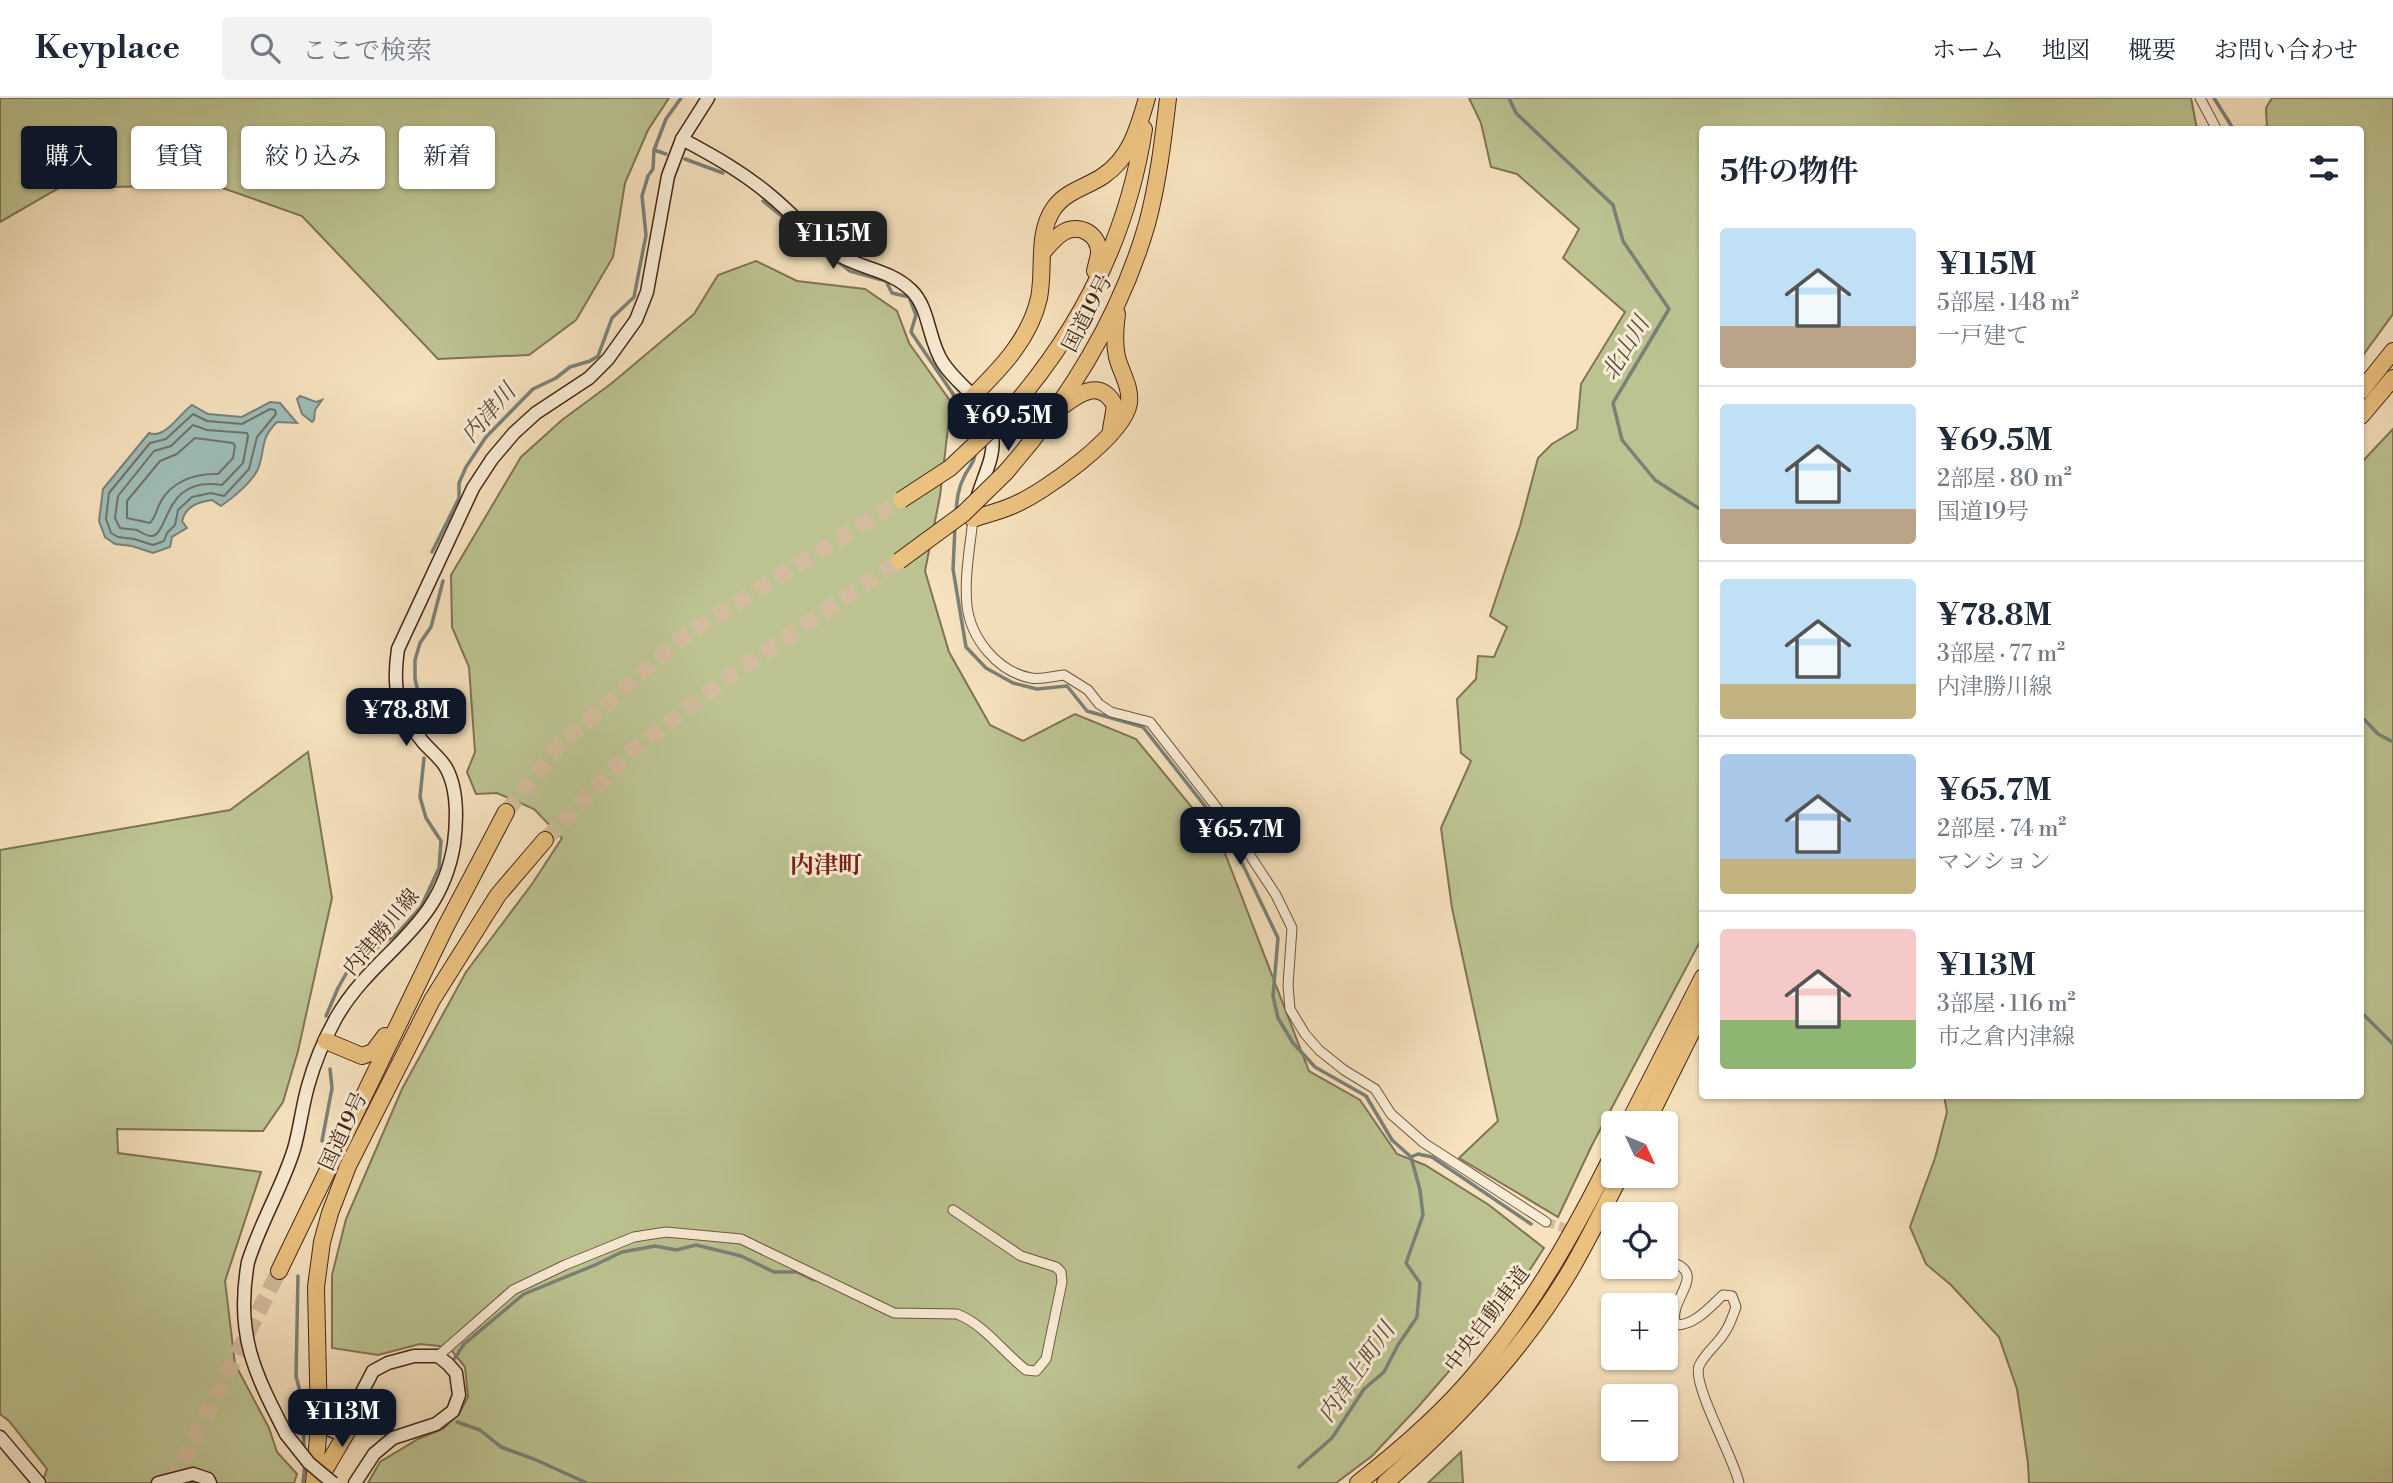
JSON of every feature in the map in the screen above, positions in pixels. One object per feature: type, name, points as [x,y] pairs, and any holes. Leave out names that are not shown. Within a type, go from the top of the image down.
[{"type":"highway","points":[[974,395],[1004,364],[1026,332],[1039,299],[1043,237],[1054,208],[1063,199],[1104,176],[1119,163],[1134,140],[1148,98]]},
{"type":"highway","name":"国道19号","points":[[901,500],[950,468],[1003,418],[1035,383],[1087,301],[1108,260],[1124,215],[1139,159],[1148,98]]},
{"type":"highway","name":"国道19号","points":[[900,562],[963,514],[1005,474],[1057,410],[1118,305],[1147,223],[1159,169],[1168,98]]},
{"type":"highway","points":[[1043,252],[1053,240],[1073,229],[1084,230],[1092,236],[1098,244],[1099,254],[1087,301]]},
{"type":"highway","points":[[973,519],[1014,505],[1047,488],[1110,435],[1123,420],[1129,405],[1129,392],[1117,357],[1115,334],[1118,305]]},
{"type":"highway","points":[[2364,387],[2393,351]]},
{"type":"highway","points":[[2364,412],[2393,378]]},
{"type":"highway","points":[[1057,410],[1081,392],[1096,390],[1106,394],[1115,406],[1110,435]]},
{"type":"highway","name":"国道19号","points":[[279,1271],[469,878],[506,812]]},
{"type":"highway","name":"国道19号","points":[[316,1483],[316,1287],[322,1242],[348,1166],[432,1000],[498,895],[545,840]]},
{"type":"highway","points":[[1635,1111],[1699,985]]},
{"type":"highway","points":[[326,1041],[362,1056],[373,1052],[397,1013],[409,1005]]},
{"type":"highway","points":[[1652,1111],[1699,1017]]},
{"type":"highway","points":[[346,1133],[346,1119],[364,1079],[366,1069],[362,1056]]},
{"type":"highway","name":"中央自動車道","points":[[1358,1483],[1429,1423],[1475,1375],[1522,1314],[1582,1217],[1601,1178]]},
{"type":"highway","name":"中央自動車道","points":[[1385,1483],[1426,1448],[1515,1350],[1570,1272],[1614,1188]]},
{"type":"highway","points":[[316,1483],[354,1420]]},
{"type":"main road","name":"内津勝川線","points":[[333,1483],[309,1463],[286,1434],[267,1395],[252,1359],[243,1325],[245,1281],[254,1243],[294,1149],[308,1084],[337,1017],[363,982],[419,924],[435,901],[446,878],[454,842],[453,784],[444,766],[406,720],[396,696],[394,674],[398,649],[473,488],[492,459],[536,413],[589,378],[624,340],[636,320],[647,292],[667,176],[682,139],[708,98]]},
{"type":"main road","points":[[682,139],[740,171],[833,251],[855,265],[885,272],[912,290],[923,310],[928,331],[943,363],[974,395],[985,414],[993,438],[973,519]]},
{"type":"main road","points":[[318,1425],[337,1433],[354,1420],[361,1394],[373,1371],[388,1363],[414,1356],[438,1356],[456,1373],[460,1395],[453,1411],[436,1424],[393,1438],[374,1454],[355,1483]]},
{"type":"main road","points":[[0,1437],[39,1483]]},
{"type":"main road","points":[[158,1483],[193,1474],[208,1479],[210,1483]]},
{"type":"street","points":[[2200,98],[2215,126]]},
{"type":"street","points":[[973,519],[967,603],[970,622],[991,657],[1013,673],[1034,679],[1064,675],[1088,690],[1099,704],[1111,712],[1150,722],[1228,822],[1276,895],[1292,928],[1288,985],[1290,1009],[1305,1034],[1327,1057],[1374,1089],[1391,1114],[1424,1143],[1546,1222]]},
{"type":"street","points":[[438,1356],[513,1290],[634,1237],[666,1232],[741,1239],[894,1313],[957,1314],[976,1324],[1026,1370],[1036,1371],[1046,1359],[1062,1272],[1056,1267],[1021,1256],[953,1210]]},
{"type":"street","points":[[1678,1263],[1688,1277],[1685,1289],[1675,1306],[1673,1317],[1676,1325],[1685,1325],[1693,1320],[1723,1295],[1732,1296],[1737,1307],[1726,1331],[1698,1369],[1700,1389],[1717,1423],[1739,1483]]},
{"type":"green space","points":[[0,98],[669,98],[648,130],[625,183],[613,257],[576,320],[529,355],[438,359],[302,216],[225,189],[227,126],[131,126],[131,187],[117,187],[117,126],[21,126],[21,189],[57,189],[0,222]]},
{"type":"green space","points":[[1469,98],[2191,98],[2196,126],[1699,126],[1699,944],[1610,1111],[1601,1111],[1601,1128],[1558,1217],[1459,1158],[1498,1121],[1452,908],[1441,828],[1471,761],[1461,753],[1457,699],[1476,679],[1478,656],[1494,657],[1507,627],[1490,616],[1520,526],[1538,458],[1552,444],[1577,429],[1581,384],[1625,312],[1563,258],[1579,229],[1517,174],[1491,167],[1481,123]]},
{"type":"green space","points":[[2272,98],[2393,98],[2393,314],[2364,354],[2364,126],[2267,126],[2266,108]]},
{"type":"green space","points":[[756,261],[797,281],[865,289],[897,311],[909,343],[951,402],[940,496],[925,571],[949,652],[990,725],[1023,741],[1075,714],[1136,739],[1221,843],[1309,1071],[1360,1100],[1397,1154],[1425,1165],[1489,1205],[1544,1248],[1509,1302],[1418,1407],[1372,1456],[1336,1483],[368,1483],[380,1462],[418,1439],[443,1429],[459,1414],[468,1397],[465,1367],[452,1351],[439,1346],[420,1344],[378,1355],[332,1348],[332,1275],[346,1219],[402,1089],[466,972],[532,884],[562,838],[534,809],[497,793],[476,794],[467,772],[475,752],[469,667],[452,627],[451,575],[521,457],[562,420],[612,383],[694,314],[718,275]]},
{"type":"green space","points":[[2393,429],[2393,1483],[2029,1483],[2017,1389],[1999,1337],[1951,1285],[1926,1264],[1910,1227],[1935,1158],[1947,1112],[1945,1099],[2364,1099],[2364,460]]},
{"type":"green space","points":[[308,752],[332,898],[298,1051],[283,1102],[263,1131],[117,1129],[118,1153],[261,1172],[225,1281],[235,1364],[269,1428],[277,1452],[297,1474],[294,1483],[42,1483],[47,1469],[9,1421],[0,1414],[0,850],[230,810]]},
{"type":"green space","points":[[1461,1452],[1463,1483],[1428,1483],[1429,1482]]},
{"type":"water","points":[[300,396],[316,402],[322,400],[315,410],[312,422],[302,414],[297,399]]},
{"type":"water","points":[[270,402],[280,403],[297,423],[277,422],[271,428],[265,439],[258,469],[231,499],[221,506],[212,500],[193,506],[182,521],[187,528],[172,537],[170,547],[153,553],[115,544],[105,537],[99,521],[103,489],[149,433],[155,434],[167,429],[192,405],[208,414],[242,417]]},
{"type":"waterway","name":"内津川","points":[[432,552],[459,498],[459,483],[466,467],[486,437],[533,389],[556,378],[570,367],[598,356],[612,318],[634,297],[646,235],[642,196],[653,169],[654,150],[666,119],[681,98]]},
{"type":"waterway","name":"北山川","points":[[1509,98],[1516,113],[1613,205],[1623,241],[1669,309],[1613,403],[1622,440],[1655,480],[1699,508]]},
{"type":"waterway","points":[[2214,98],[2232,126]]},
{"type":"waterway","name":"内津上町川","points":[[654,150],[666,154]]},
{"type":"waterway","name":"内津上町川","points":[[685,159],[723,173]]},
{"type":"waterway","name":"内津上町川","points":[[763,201],[806,236]]},
{"type":"waterway","name":"内津上町川","points":[[834,259],[850,271],[886,281],[892,293],[909,297],[916,315],[911,332],[974,425],[974,436]]},
{"type":"waterway","name":"内津上町川","points":[[956,512],[960,485],[973,461],[975,451]]},
{"type":"waterway","name":"内津上町川","points":[[955,527],[953,569],[966,647],[986,668],[1013,683],[1037,689],[1067,686],[1087,711],[1143,727],[1230,838],[1278,938],[1273,996],[1278,1018],[1293,1043],[1315,1067],[1366,1096],[1392,1140],[1411,1157],[1420,1190],[1423,1215],[1406,1263],[1420,1283],[1417,1317],[1384,1372],[1364,1389],[1332,1438],[1299,1467]]},
{"type":"waterway","name":"内津川","points":[[426,724],[415,679],[415,660],[420,643],[431,627],[443,581]]},
{"type":"waterway","points":[[2364,719],[2378,734],[2393,742]]},
{"type":"waterway","name":"内津川","points":[[326,1016],[351,965],[397,934],[421,907],[439,868],[441,841],[426,818],[420,797],[424,758]]},
{"type":"waterway","points":[[2364,1015],[2393,1044]]},
{"type":"waterway","name":"内津川","points":[[322,1141],[332,1088],[330,1069]]},
{"type":"waterway","points":[[1411,1157],[1418,1154],[1432,1157],[1531,1224]]},
{"type":"waterway","points":[[455,1358],[464,1344],[524,1294],[622,1252],[655,1246],[676,1250],[696,1245],[741,1256],[774,1272],[797,1272],[814,1280]]},
{"type":"waterway","name":"内津川","points":[[298,1276],[296,1376],[303,1403],[304,1450]]},
{"type":"waterway","points":[[457,1422],[480,1430],[501,1447],[587,1483]]},
{"type":"waterway","name":"内津川","points":[[303,1483],[305,1464]]},
{"type":"tunnel","points":[[506,812],[560,745],[680,639],[901,500]]},
{"type":"tunnel","points":[[545,840],[629,753],[727,678],[899,561]]},
{"type":"tunnel","points":[[1546,1222],[1574,1231]]},
{"type":"tunnel","points":[[172,1483],[279,1271]]},
{"type":"district","name":"内津町","points":[[826,865]]}]
